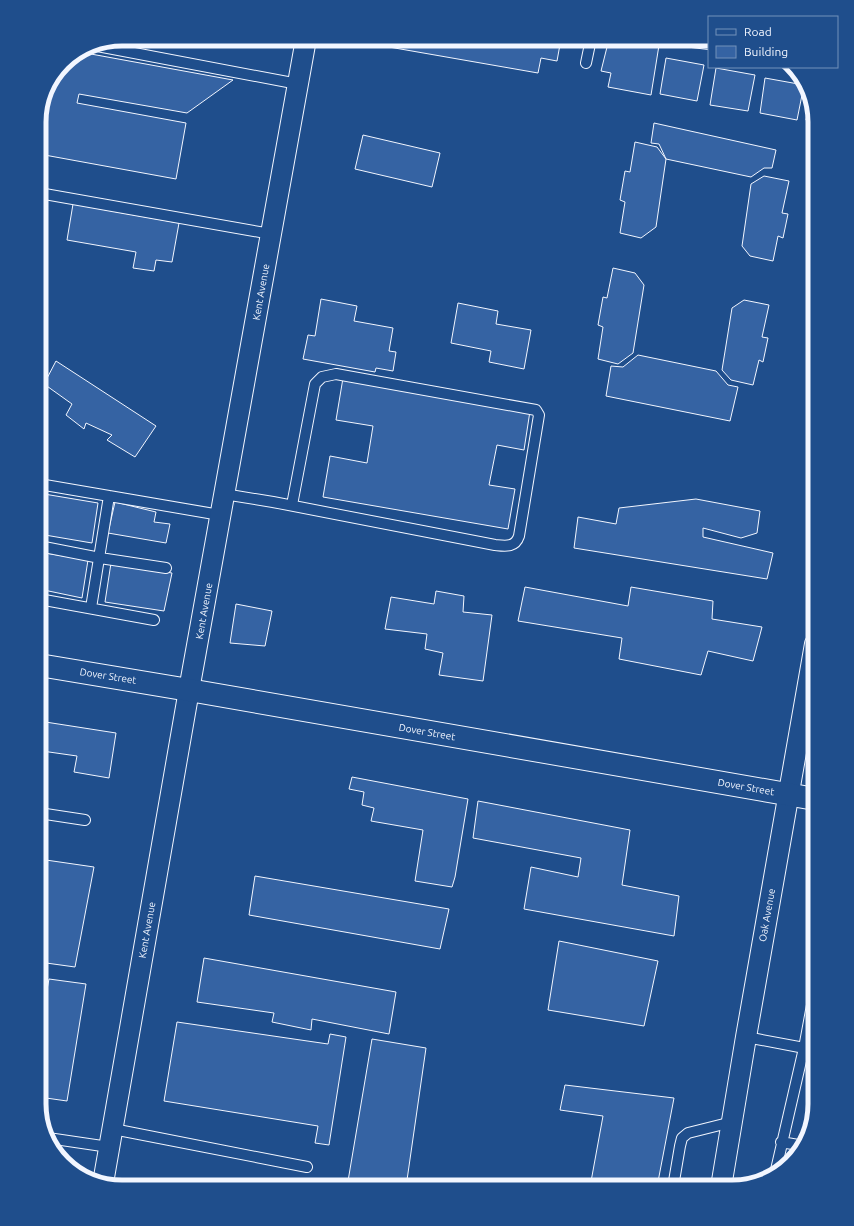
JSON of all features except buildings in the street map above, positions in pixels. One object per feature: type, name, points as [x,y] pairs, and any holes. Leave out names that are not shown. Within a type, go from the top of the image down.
[{"type":"street","name":"Kent Avenue","points":[[104,1178],[220,515],[305,46]]},
{"type":"street","name":"Dover Street","points":[[46,666],[808,798]]},
{"type":"street","name":"Oak Avenue","points":[[722,1180],[808,685]]},
{"type":"lane","points":[[586,63],[590,46]]},
{"type":"lane","points":[[105,48],[298,84]]},
{"type":"lane","points":[[46,194],[271,234]]},
{"type":"lane","points":[[224,494],[292,505],[495,545],[512,545],[519,536],[539,414],[536,410],[336,374],[322,377],[315,384],[292,505]]},
{"type":"lane","points":[[46,485],[220,515]]},
{"type":"lane","points":[[91,608],[109,496]]},
{"type":"lane","points":[[46,547],[100,558],[166,568]]},
{"type":"lane","points":[[46,600],[154,620]]},
{"type":"lane","points":[[46,814],[85,820]]},
{"type":"lane","points":[[777,1165],[808,1026]]},
{"type":"lane","points":[[746,1037],[808,1049]]},
{"type":"lane","points":[[674,1180],[682,1138],[688,1134],[732,1122]]},
{"type":"lane","points":[[54,1138],[111,1138],[307,1167]]},
{"type":"lane","points":[[781,1142],[796,1145]]}]
